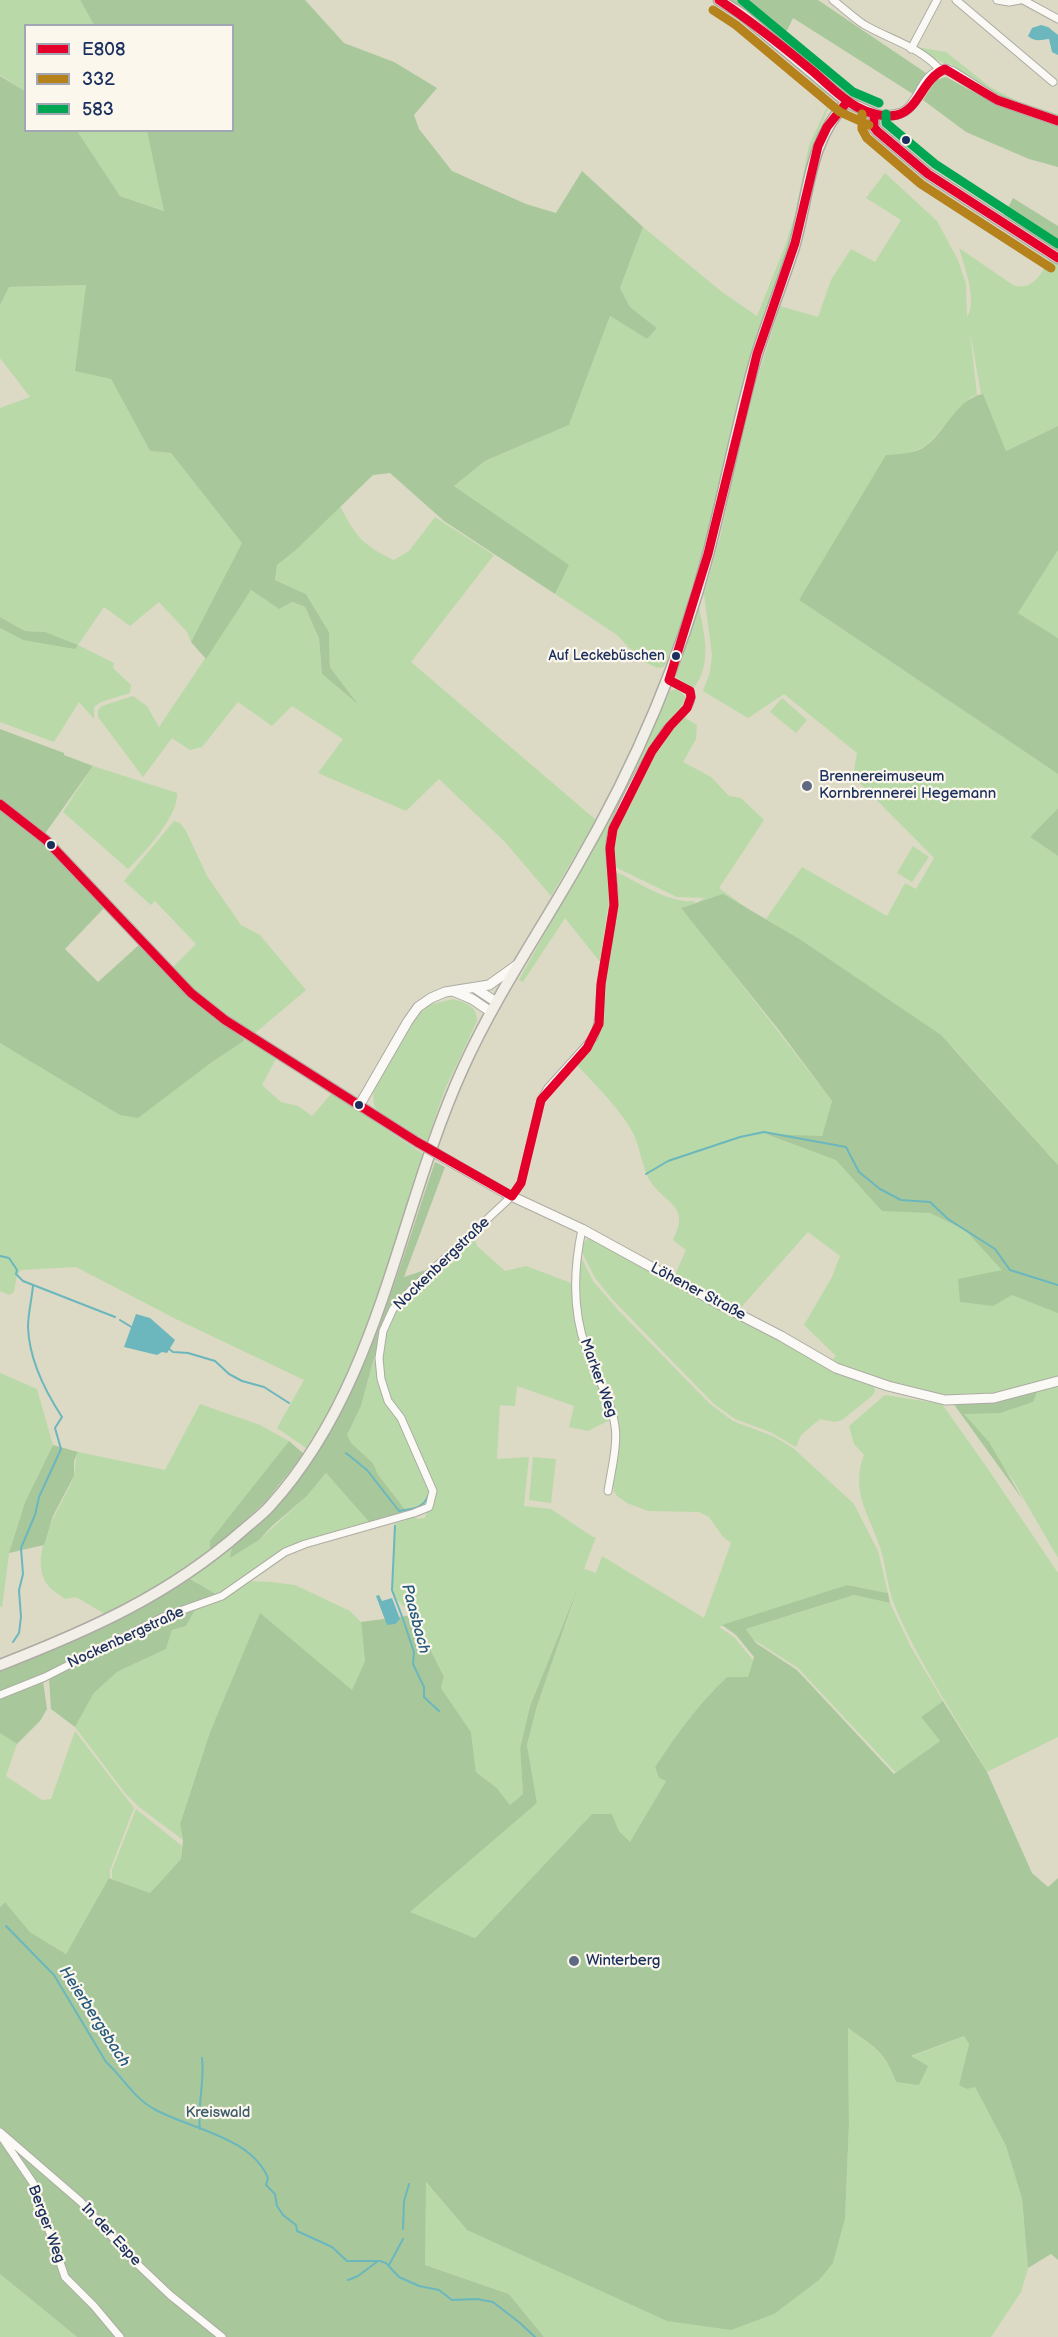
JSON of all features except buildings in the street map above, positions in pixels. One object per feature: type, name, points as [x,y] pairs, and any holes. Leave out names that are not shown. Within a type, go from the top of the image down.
[{"type":"main road","points":[[719,0],[751,21],[847,102],[874,114],[874,126],[877,131],[928,174],[1058,258]]},
{"type":"main road","name":"Nockenbergstraße","points":[[0,1665],[80,1633],[174,1584],[221,1549],[269,1507],[306,1460],[333,1415],[368,1341],[452,1092],[494,1007],[603,820],[632,765],[669,680],[708,554],[757,354],[795,243],[818,146],[834,115],[847,102]]},
{"type":"street","points":[[833,0],[862,23],[911,49],[940,70],[952,72],[985,94],[1008,105],[1058,121]]},
{"type":"street","points":[[911,49],[937,0]]},
{"type":"street","points":[[956,0],[1053,82]]},
{"type":"street","points":[[997,0],[1009,2],[1021,0],[1058,19]]},
{"type":"street","points":[[874,114],[899,115],[906,111],[930,76],[940,70]]},
{"type":"street","name":"Nockenbergstraße","points":[[0,1695],[45,1677],[162,1617],[222,1596],[285,1552],[304,1544],[429,1507],[433,1491],[401,1418],[388,1401],[381,1378],[379,1358],[383,1331],[393,1309],[412,1288],[512,1196],[520,1183],[541,1100],[548,1088],[590,1043],[598,1027],[601,987],[613,908],[614,882],[608,846],[612,831],[654,750],[666,730],[690,704],[692,698],[690,691],[669,680]]},
{"type":"street","name":"Löhener Straße","points":[[0,804],[46,840],[191,993],[225,1020],[417,1142],[512,1196],[582,1229],[836,1368],[888,1386],[945,1400],[994,1398],[1058,1381]]},
{"type":"street","points":[[359,1106],[418,1007],[431,998],[464,988],[475,988],[496,982],[519,964]]},
{"type":"street","points":[[475,988],[494,1007]]},
{"type":"street","points":[[453,992],[494,1007]]},
{"type":"street","name":"Marker Weg","points":[[582,1229],[576,1264],[578,1317],[585,1346],[609,1403],[615,1426],[608,1491]]},
{"type":"street","name":"Berger Weg","points":[[0,2133],[33,2183],[65,2277],[120,2337]]},
{"type":"street","name":"In der Espe","points":[[0,2133],[81,2202],[130,2257],[170,2295],[222,2337]]},
{"type":"green space","points":[[0,0],[80,0],[93,24],[24,24],[24,90],[0,75]]},
{"type":"green space","points":[[80,0],[305,0],[344,43],[394,62],[437,88],[414,115],[419,129],[452,171],[526,204],[556,213],[582,171],[643,227],[620,288],[630,307],[657,328],[647,339],[610,316],[569,425],[485,461],[454,486],[569,565],[555,594],[444,521],[390,473],[373,475],[296,550],[277,565],[275,580],[306,594],[329,632],[330,667],[358,704],[322,674],[319,639],[305,607],[292,602],[279,609],[251,590],[206,659],[191,642],[242,543],[171,453],[150,451],[111,379],[75,371],[86,285],[9,287],[0,305],[0,76],[24,90],[24,132],[78,132],[120,196],[164,211],[147,132],[234,132],[234,24],[93,24]]},
{"type":"green space","points":[[727,0],[818,0],[926,73],[913,94],[793,18],[783,39],[749,13]]},
{"type":"green space","points":[[916,47],[946,52],[990,87],[1019,102],[1058,114],[1058,118],[1002,99],[951,64],[917,50]]},
{"type":"green space","points":[[946,77],[1000,106],[1058,126],[1058,167],[1029,159],[966,132],[923,100],[936,80]]},
{"type":"green space","points":[[814,82],[825,92],[830,103],[809,155],[795,225],[742,388],[709,527],[681,625],[664,667],[658,668],[642,661],[617,635],[555,594],[568,565],[454,486],[485,461],[569,425],[610,316],[647,339],[657,328],[630,307],[620,288],[643,227],[722,292],[757,316],[785,246],[795,214],[809,145],[827,107],[827,99]]},
{"type":"green space","points":[[77,132],[147,132],[165,211],[120,196]]},
{"type":"green space","points":[[885,173],[937,221],[958,260],[966,284],[967,317],[970,310],[971,293],[959,248],[1013,285],[1031,284],[1050,259],[1058,264],[1058,426],[1006,451],[981,394],[970,331],[977,395],[971,397],[926,446],[907,454],[799,600],[1058,774],[1058,808],[1030,837],[1058,856],[1058,1165],[950,1044],[1058,1174],[1058,1378],[998,1393],[945,1398],[872,1378],[829,1363],[836,1356],[804,1325],[832,1277],[840,1256],[808,1232],[737,1312],[674,1277],[686,1250],[673,1240],[678,1228],[677,1211],[649,1179],[634,1135],[623,1117],[575,1063],[596,1038],[603,990],[614,871],[674,899],[694,901],[695,903],[681,908],[684,912],[704,898],[677,897],[613,866],[611,846],[614,831],[650,761],[664,738],[682,716],[697,725],[696,739],[683,762],[711,777],[729,796],[741,798],[764,820],[719,888],[842,977],[798,938],[766,919],[802,867],[887,916],[905,883],[916,889],[934,858],[853,776],[857,753],[784,694],[748,718],[703,691],[710,672],[712,655],[704,594],[721,534],[743,424],[780,306],[818,317],[831,280],[851,249],[875,262],[901,220],[866,198]],"holes":[[[722,959],[820,1068],[846,1130],[832,1140],[814,1136],[822,1136],[832,1101]]]},
{"type":"green space","points":[[1013,198],[1058,226],[1058,252],[1004,215]]},
{"type":"green space","points":[[87,285],[111,379],[150,451],[171,453],[243,543],[191,642],[187,632],[159,602],[130,626],[104,607],[78,645],[114,663],[113,668],[131,685],[130,693],[101,702],[94,707],[94,719],[79,702],[54,742],[0,722],[0,628],[23,640],[45,632],[25,631],[0,617],[0,408],[30,397],[0,358],[0,305],[8,287]]},
{"type":"green space","points":[[983,394],[1006,451],[1058,426],[1058,550],[1018,613],[1058,638],[1058,774],[799,600],[886,455],[908,453],[923,448],[934,439],[959,408],[974,397]]},
{"type":"green space","points":[[340,506],[355,532],[367,545],[394,560],[409,551],[435,517],[494,555],[411,662],[596,820],[551,896],[505,842],[439,779],[406,811],[318,773],[343,739],[292,706],[272,726],[238,702],[202,747],[190,750],[172,738],[143,777],[98,717],[98,710],[102,706],[133,696],[147,706],[159,727],[251,590],[279,609],[291,602],[305,607],[319,640],[322,674],[356,701],[330,667],[329,632],[306,594],[275,580],[277,565],[296,550]]},
{"type":"green space","points":[[1058,550],[1058,638],[1018,613]]},
{"type":"green space","points":[[698,603],[705,658],[700,678],[694,688],[674,676]]},
{"type":"green space","points":[[0,617],[25,631],[45,632],[78,645],[75,649],[23,640],[0,628]]},
{"type":"green space","points":[[677,689],[686,697],[675,716],[651,747],[609,827],[606,840],[610,894],[600,962],[565,918],[523,982],[519,980],[605,825],[643,752],[670,691]]},
{"type":"green space","points":[[782,698],[807,720],[796,733],[770,712]]},
{"type":"green space","points":[[0,729],[93,766],[44,835],[0,798]]},
{"type":"green space","points":[[93,766],[177,793],[176,802],[167,823],[128,869],[63,812]]},
{"type":"green space","points":[[1058,808],[1058,856],[1030,837]]},
{"type":"green space","points":[[0,809],[41,840],[105,907],[65,949],[98,982],[140,944],[224,1024],[245,1040],[138,1118],[120,1115],[0,1043]]},
{"type":"green space","points":[[174,821],[180,823],[186,831],[207,876],[241,925],[260,935],[306,990],[254,1034],[193,990],[171,969],[196,944],[155,901],[151,905],[124,881]]},
{"type":"green space","points":[[913,846],[929,857],[912,882],[897,873]]},
{"type":"green space","points":[[723,894],[798,938],[941,1035],[1058,1165],[1058,1313],[1012,1295],[993,1306],[960,1302],[958,1279],[1002,1270],[965,1230],[930,1213],[882,1211],[836,1160],[766,1134],[822,1136],[832,1101],[778,1029],[681,908]]},
{"type":"green space","points":[[453,999],[473,1008],[477,1021],[445,1089],[427,1141],[377,1110],[374,1105],[373,1090],[418,1015],[429,1005]]},
{"type":"green space","points":[[245,1040],[277,1057],[262,1085],[281,1102],[298,1106],[312,1116],[332,1093],[423,1154],[375,1306],[344,1380],[306,1448],[277,1428],[304,1380],[176,1319],[76,1267],[21,1270],[17,1275],[14,1292],[9,1295],[0,1291],[0,1043],[51,1072],[208,1065]]},
{"type":"green space","points":[[435,1162],[445,1167],[404,1277],[425,1270],[391,1306],[384,1321],[361,1406],[347,1435],[351,1443],[373,1463],[378,1475],[407,1512],[369,1522],[326,1473],[306,1497],[259,1540],[230,1558],[232,1547],[269,1513],[310,1463],[334,1423],[374,1339]]},
{"type":"green space","points":[[473,1235],[477,1246],[505,1271],[526,1266],[574,1284],[580,1338],[612,1419],[588,1431],[569,1427],[574,1406],[517,1386],[515,1406],[500,1405],[497,1459],[529,1457],[524,1506],[551,1509],[596,1537],[584,1569],[596,1573],[602,1556],[704,1618],[731,1543],[723,1537],[709,1517],[699,1512],[648,1511],[627,1503],[614,1491],[611,1476],[618,1428],[610,1401],[616,1398],[611,1386],[604,1388],[586,1338],[577,1288],[579,1253],[593,1281],[618,1310],[709,1403],[733,1421],[775,1437],[793,1448],[854,1504],[878,1551],[888,1593],[847,1585],[719,1627],[734,1637],[753,1660],[748,1678],[727,1677],[697,1708],[671,1743],[655,1767],[659,1778],[666,1781],[630,1843],[619,1831],[612,1814],[592,1814],[475,1938],[409,1912],[537,1803],[527,1745],[537,1706],[576,1595],[530,1706],[520,1748],[523,1794],[510,1805],[497,1788],[476,1772],[471,1732],[441,1688],[444,1677],[413,1615],[395,1598],[392,1585],[394,1524],[413,1517],[425,1518],[434,1498],[434,1489],[411,1433],[387,1394],[382,1362],[384,1341],[390,1322],[400,1305],[427,1275]]},
{"type":"green space","points":[[589,1236],[873,1384],[875,1391],[842,1420],[835,1422],[820,1419],[801,1435],[796,1447],[770,1432],[735,1419],[714,1404],[612,1299],[595,1278],[580,1248]]},
{"type":"green space","points":[[375,1355],[380,1389],[388,1407],[398,1420],[429,1489],[426,1504],[420,1509],[407,1512],[377,1475],[373,1463],[350,1443],[347,1435],[361,1406]]},
{"type":"green space","points":[[0,1373],[37,1389],[53,1445],[25,1502],[9,1553],[2,1608],[0,1606]]},
{"type":"green space","points":[[1058,1385],[1058,1558],[1014,1482],[963,1413],[974,1406]]},
{"type":"green space","points":[[1038,1390],[1033,1402],[1000,1413],[964,1414],[989,1442],[1023,1500],[953,1403]]},
{"type":"green space","points":[[885,1395],[942,1404],[1058,1573],[1058,1737],[987,1772],[926,1669],[894,1604],[880,1547],[860,1491],[860,1468],[864,1455],[854,1444],[849,1426]]},
{"type":"green space","points":[[200,1404],[260,1425],[289,1441],[259,1480],[210,1552],[146,1594],[105,1614],[76,1597],[65,1599],[47,1584],[42,1572],[41,1559],[48,1531],[73,1479],[78,1452],[165,1470]]},
{"type":"green space","points":[[289,1441],[304,1454],[265,1502],[210,1552],[210,1541]]},
{"type":"green space","points":[[53,1445],[78,1452],[74,1461],[74,1476],[53,1516],[44,1545],[9,1553],[25,1502]]},
{"type":"green space","points":[[533,1457],[556,1459],[551,1503],[529,1500]]},
{"type":"green space","points":[[326,1473],[369,1522],[292,1546],[216,1594],[190,1579],[232,1547],[231,1557],[259,1540],[306,1497]]},
{"type":"green space","points":[[190,1579],[216,1594],[153,1618],[102,1642],[44,1674],[0,1692],[0,1670],[97,1629]]},
{"type":"green space","points":[[250,1581],[295,1585],[350,1611],[361,1622],[365,1661],[352,1691],[260,1614],[210,1732],[180,1824],[183,1840],[139,1807],[125,1793],[75,1727],[94,1693],[117,1672],[166,1649],[172,1630],[186,1626],[195,1610],[224,1599]]},
{"type":"green space","name":"Kreiswald","points":[[847,1585],[888,1593],[890,1603],[854,1595],[746,1629],[756,1643],[797,1670],[894,1774],[940,1741],[921,1717],[943,1701],[987,1772],[1032,1873],[1048,1887],[1058,1878],[1058,2260],[1051,2254],[1028,2268],[1022,2199],[1006,2146],[975,2087],[967,2089],[959,2085],[969,2044],[964,2036],[911,2056],[928,2066],[919,2085],[896,2082],[883,2056],[848,2028],[849,2124],[845,2219],[833,2263],[819,2280],[774,2314],[731,2330],[667,2321],[467,2230],[426,2182],[425,2265],[509,2294],[544,2337],[77,2337],[0,2274],[0,1907],[5,1902],[30,1932],[66,1954],[109,1878],[150,1893],[181,1859],[183,1840],[180,1824],[210,1732],[260,1613],[352,1690],[365,1661],[361,1622],[413,1615],[444,1677],[441,1688],[471,1732],[476,1772],[497,1788],[510,1805],[523,1794],[520,1748],[530,1706],[578,1588],[537,1706],[527,1745],[537,1803],[410,1912],[475,1938],[592,1814],[612,1814],[619,1831],[630,1842],[666,1781],[659,1778],[655,1767],[671,1743],[697,1708],[727,1677],[748,1677],[754,1657],[736,1635],[722,1625]]},
{"type":"green space","points":[[854,1595],[890,1603],[911,1647],[943,1701],[921,1717],[940,1741],[896,1773],[798,1668],[754,1640],[746,1629]]},
{"type":"green space","points":[[195,1610],[186,1626],[172,1630],[166,1649],[117,1672],[94,1693],[75,1727],[51,1709],[49,1679],[119,1640]]},
{"type":"green space","points":[[43,1681],[47,1709],[40,1721],[17,1744],[0,1733],[0,1699]]},
{"type":"green space","points":[[75,1731],[134,1808],[110,1870],[110,1878],[66,1954],[30,1932],[5,1902],[0,1907],[0,1733],[17,1744],[6,1776],[42,1800],[51,1799]]},
{"type":"green space","points":[[136,1809],[182,1846],[181,1859],[150,1893],[112,1879],[112,1870]]},
{"type":"green space","points":[[848,2028],[883,2056],[896,2082],[910,2057],[964,2036],[969,2044],[959,2085],[975,2087],[1006,2146],[1022,2199],[1028,2268],[1021,2292],[991,2337],[544,2337],[509,2294],[425,2265],[425,2181],[467,2230],[833,2263],[845,2219],[849,2124]]},
{"type":"green space","points":[[0,2274],[77,2337],[0,2337]]},
{"type":"water","points":[[1041,25],[1048,27],[1058,35],[1058,55],[1052,52],[1049,39],[1035,40],[1028,36],[1032,28]]},
{"type":"water","points":[[136,1314],[150,1318],[175,1340],[167,1353],[162,1352],[157,1355],[124,1347]]},
{"type":"water","points":[[379,1595],[382,1601],[392,1598],[400,1619],[395,1624],[387,1625],[376,1596]]},
{"type":"waterway","points":[[646,1174],[668,1161],[740,1137],[764,1132],[846,1147],[859,1172],[880,1189],[901,1200],[930,1202],[948,1219],[995,1249],[1010,1270],[1058,1285]]},
{"type":"waterway","name":"Paasbach","points":[[0,1256],[9,1258],[17,1270],[16,1274],[23,1281],[115,1317]]},
{"type":"waterway","points":[[13,1642],[19,1633],[21,1617],[19,1590],[23,1574],[21,1548],[35,1515],[39,1497],[61,1449],[55,1428],[62,1417],[39,1374],[31,1351],[28,1322],[33,1285]]},
{"type":"waterway","name":"Paasbach","points":[[120,1320],[133,1328]]},
{"type":"waterway","name":"Paasbach","points":[[169,1349],[173,1352],[188,1353],[215,1361],[229,1374],[242,1381],[264,1387],[289,1403]]},
{"type":"waterway","name":"Paasbach","points":[[346,1453],[367,1470],[399,1511],[420,1506],[428,1496]]},
{"type":"waterway","name":"Paasbach","points":[[395,1526],[392,1590],[414,1652],[413,1664],[424,1687],[424,1697],[439,1711]]},
{"type":"waterway","name":"Heierbergsbach","points":[[6,1926],[54,1975],[106,2062],[135,2094],[156,2110],[234,2143],[248,2153],[260,2164],[268,2178],[266,2185],[275,2194],[277,2206],[283,2215],[296,2225],[297,2231],[332,2247],[347,2261],[386,2263],[399,2277],[419,2286],[439,2290],[452,2300],[477,2299],[493,2302],[535,2337]]},
{"type":"waterway","name":"Heierbergsbach","points":[[200,2129],[202,2058]]},
{"type":"waterway","points":[[403,2229],[404,2201],[409,2184]]},
{"type":"waterway","points":[[389,2265],[403,2239]]},
{"type":"waterway","points":[[348,2280],[358,2276],[378,2261]]},
{"type":"transit line","name":"E808","points":[[719,0],[777,42],[844,99],[866,111],[887,116],[904,112],[911,107],[931,80],[945,69],[997,100],[1058,121]]},
{"type":"transit line","name":"583","points":[[742,0],[853,92],[879,103]]},
{"type":"transit line","name":"332","points":[[713,10],[736,25],[840,112],[869,125]]},
{"type":"transit line","name":"E808","points":[[0,804],[46,840],[191,993],[225,1020],[417,1142],[512,1196],[521,1183],[541,1100],[587,1048],[599,1024],[601,984],[614,905],[610,848],[613,829],[652,751],[670,726],[687,708],[691,697],[690,691],[669,680],[708,554],[757,354],[795,243],[818,146],[827,127],[847,102]]},
{"type":"transit line","name":"332","points":[[862,114],[862,129],[867,138],[921,184],[1051,268]]},
{"type":"transit line","name":"E808","points":[[874,114],[874,127],[877,131],[928,174],[1058,258]]},
{"type":"transit line","name":"583","points":[[886,114],[886,123],[935,164],[1058,244]]},
{"type":"place","name":"Auf Leckebüschen","points":[[676,656]]},
{"type":"place","name":"Brennereimuseum Kornbrennerei Hegemann","points":[[807,786]]},
{"type":"place","name":"Winterberg","points":[[574,1961]]}]
